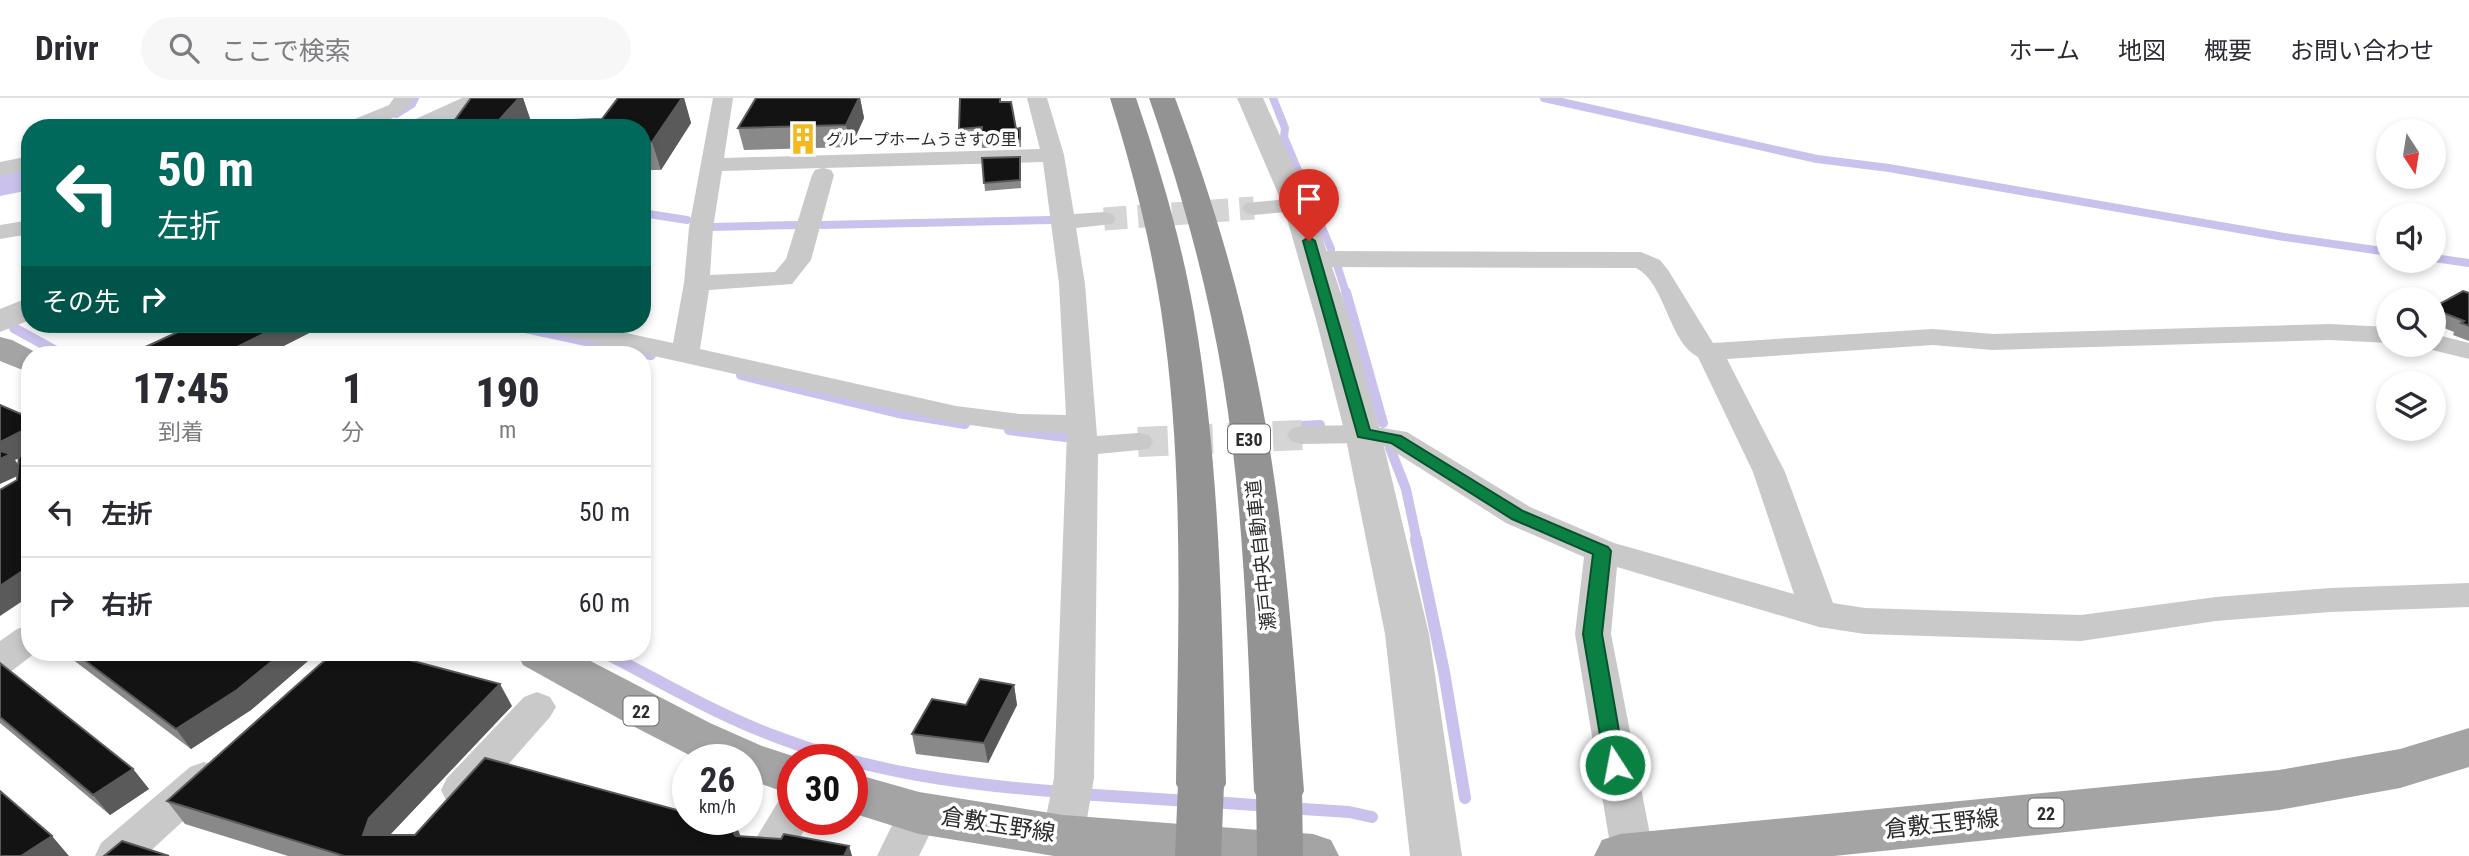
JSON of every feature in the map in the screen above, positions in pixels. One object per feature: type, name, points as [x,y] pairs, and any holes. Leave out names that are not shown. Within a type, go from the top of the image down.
[{"type":"highway","points":[[1123,98],[1145,166],[1166,247],[1185,385],[1198,531],[1201,784],[1198,856]]},
{"type":"highway","name":"瀬戸中央自動車道","points":[[1162,98],[1186,163],[1209,243],[1247,421],[1262,554],[1279,791],[1280,856]]},
{"type":"main road","points":[[0,347],[21,358]]},
{"type":"main road","name":"22","points":[[553,661],[638,709],[709,744]]},
{"type":"main road","name":"倉敷玉野線","points":[[1627,855],[2280,790],[2369,775],[2469,747]]},
{"type":"main road","name":"倉敷玉野線","points":[[868,805],[909,834],[1068,809],[1313,856]]},
{"type":"street","points":[[373,119],[396,109],[405,98]]},
{"type":"street","points":[[438,119],[483,98]]},
{"type":"street","points":[[685,353],[697,283],[701,228],[723,98]]},
{"type":"street","points":[[1037,98],[1053,155],[1072,284],[1082,435],[1068,809]]},
{"type":"street","points":[[1250,98],[1297,205],[1315,259],[1363,433],[1407,634],[1436,856]]},
{"type":"street","points":[[711,165],[1053,155]]},
{"type":"street","points":[[0,169],[21,165]]},
{"type":"street","points":[[697,283],[783,279],[798,260],[823,175]]},
{"type":"street","points":[[1254,208],[1297,205]]},
{"type":"street","points":[[1063,222],[1104,219]]},
{"type":"street","points":[[0,232],[21,228]]},
{"type":"street","points":[[1315,259],[1641,260],[1651,265],[1659,275],[1701,348],[1709,352],[1933,337],[1993,342],[2330,332],[2376,334]]},
{"type":"street","points":[[0,322],[21,312]]},
{"type":"street","points":[[589,333],[929,409],[1012,422],[1060,426],[1082,435],[1138,442]]},
{"type":"street","points":[[2446,345],[2469,351]]},
{"type":"street","points":[[1709,352],[1769,472],[1790,538],[1819,614]]},
{"type":"street","points":[[1302,435],[1363,433],[1396,439],[1518,515],[1602,551],[1819,614],[1865,621],[2081,628],[2216,610],[2330,600],[2469,595]]},
{"type":"street","points":[[1602,551],[1592,634],[1627,855]]},
{"type":"street","points":[[0,660],[21,645]]},
{"type":"street","points":[[437,816],[537,707]]},
{"type":"street","points":[[116,856],[230,754]]},
{"type":"street","points":[[766,856],[780,835]]},
{"type":"building","points":[[471,98],[519,98],[500,119],[456,119]]},
{"type":"building","points":[[618,98],[682,98],[652,142],[651,119],[602,119]]},
{"type":"building","points":[[756,98],[859,98],[846,125],[738,128]]},
{"type":"building","points":[[960,98],[1000,98],[1000,102],[1011,102],[1016,129],[1020,128],[1020,139],[981,140],[982,127],[959,129]]},
{"type":"building","points":[[1020,157],[1020,180],[984,183],[982,158]]},
{"type":"building","points":[[2463,291],[2469,293],[2469,326],[2446,314],[2446,300]]},
{"type":"building","points":[[176,333],[265,333],[239,346],[148,346]]},
{"type":"building","points":[[0,405],[21,414],[21,432],[0,442]]},
{"type":"building","points":[[0,451],[11,454],[0,459]]},
{"type":"building","points":[[19,456],[21,572],[0,586],[0,490],[17,480]]},
{"type":"building","points":[[86,661],[272,661],[237,690],[176,729]]},
{"type":"building","points":[[324,661],[413,661],[500,684],[369,818],[363,835],[415,835],[485,758],[672,809],[672,835],[735,835],[781,839],[783,835],[789,835],[849,846],[844,856],[344,856],[167,801]]},
{"type":"building","points":[[0,663],[133,769],[93,795],[0,717]]},
{"type":"building","points":[[980,679],[1014,685],[984,743],[912,734],[932,699],[966,705]]},
{"type":"building","points":[[0,791],[52,836],[21,856],[0,856]]},
{"type":"building","points":[[122,841],[169,856],[104,856]]},
{"type":"waterway","points":[[396,114],[412,104],[415,98]]},
{"type":"waterway","points":[[1273,98],[1285,128],[1284,137],[1331,249]]},
{"type":"waterway","points":[[1544,98],[1817,159],[1889,168],[2284,237],[2376,250]]},
{"type":"waterway","points":[[0,183],[21,179]]},
{"type":"waterway","points":[[651,214],[687,220]]},
{"type":"waterway","points":[[822,225],[1051,220]]},
{"type":"waterway","points":[[710,227],[798,225]]},
{"type":"waterway","points":[[2446,260],[2469,263]]},
{"type":"waterway","points":[[1337,265],[1346,293]]},
{"type":"waterway","points":[[1346,292],[1383,423]]},
{"type":"waterway","points":[[14,328],[21,332]]},
{"type":"waterway","points":[[23,333],[47,346]]},
{"type":"waterway","points":[[548,333],[609,346]]},
{"type":"waterway","points":[[741,375],[898,413],[965,424]]},
{"type":"waterway","points":[[1302,426],[1320,425]]},
{"type":"waterway","points":[[1009,430],[1065,437]]},
{"type":"waterway","points":[[1390,448],[1406,489],[1417,541]]},
{"type":"waterway","points":[[1416,539],[1444,672],[1465,798]]},
{"type":"waterway","points":[[620,661],[733,719],[811,749],[918,775],[1063,792]]},
{"type":"waterway","points":[[1079,794],[1189,801]]},
{"type":"waterway","points":[[1212,802],[1269,806]]},
{"type":"waterway","points":[[1288,808],[1349,812],[1372,817]]},
{"type":"tunnel","points":[[1104,219],[1254,208]]},
{"type":"tunnel","points":[[1138,442],[1302,435]]},
{"type":"place","name":"グループホームうきすの里","points":[[803,139]]},
{"type":"route","points":[[1309,241],[1363,433],[1396,439],[1518,515],[1602,551],[1592,634],[1615,765]]}]
